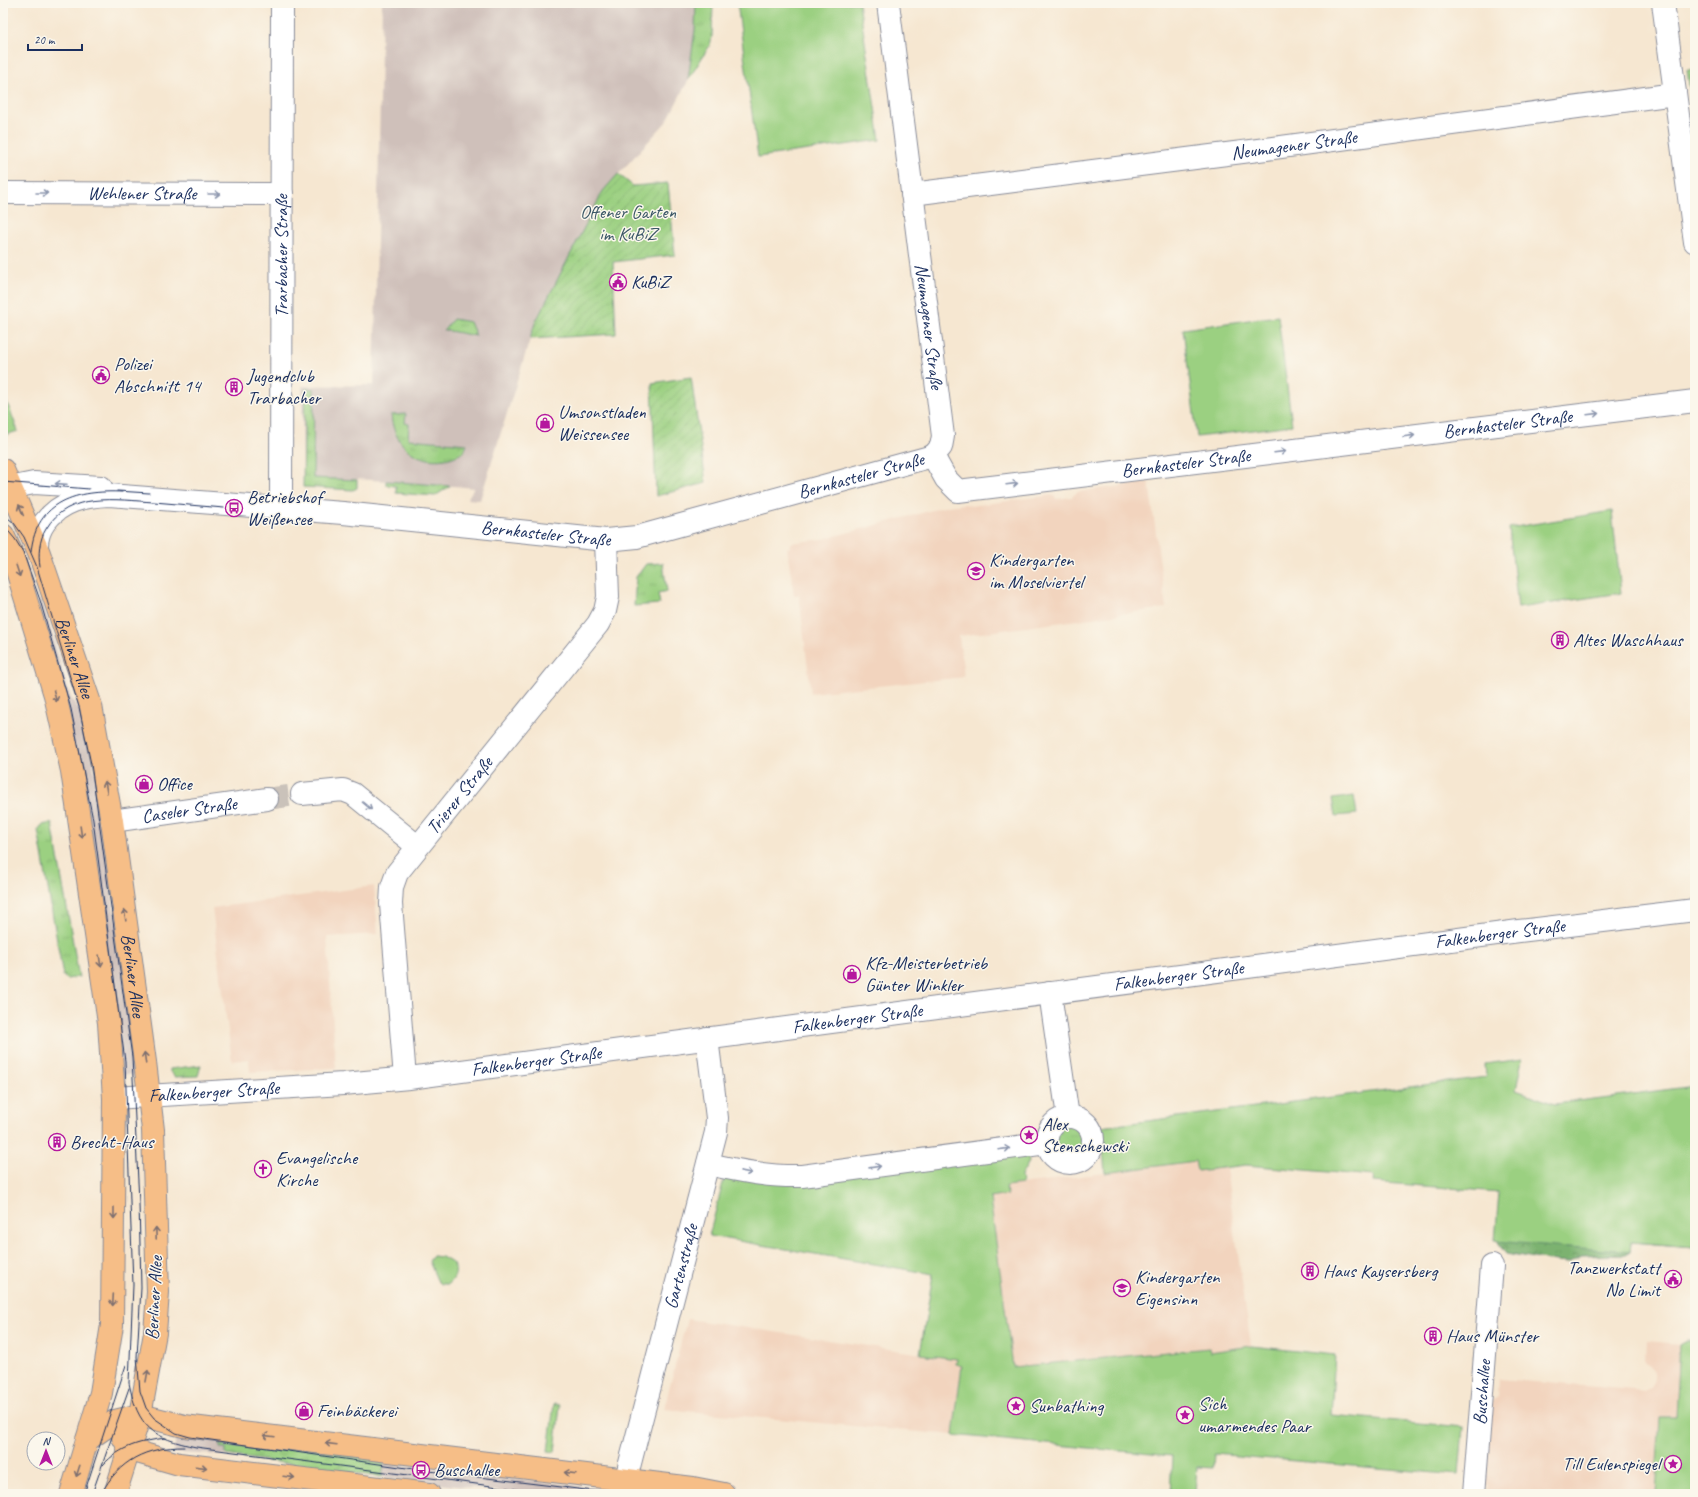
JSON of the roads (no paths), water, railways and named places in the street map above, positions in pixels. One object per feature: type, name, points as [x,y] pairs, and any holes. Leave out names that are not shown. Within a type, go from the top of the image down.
[{"type":"main road","name":"Berliner Allee","points":[[3,470],[8,491],[37,546],[91,706],[112,821],[149,1097],[152,1130],[158,1292],[154,1333],[140,1415],[115,1494]]},
{"type":"main road","points":[[3,518],[31,546],[39,557],[46,573]]},
{"type":"main road","name":"Berliner Allee","points":[[3,535],[15,562],[53,688],[72,771],[109,1023],[114,1098],[112,1325],[101,1393],[71,1494]]},
{"type":"main road","points":[[101,1393],[130,1450],[179,1464],[429,1494]]},
{"type":"main road","points":[[87,1440],[115,1421],[140,1415],[184,1426],[624,1487],[693,1488],[724,1494]]},
{"type":"street","name":"Trarbacher Straße","points":[[280,508],[282,3]]},
{"type":"street","name":"Neumagener Straße","points":[[888,3],[943,436],[941,447],[933,456]]},
{"type":"street","points":[[1663,3],[1695,242]]},
{"type":"street","name":"Neumagener Straße","points":[[912,194],[1274,148],[1675,94]]},
{"type":"street","name":"Wehlener Straße","points":[[3,193],[282,194]]},
{"type":"street","name":"Bernkasteler Straße","points":[[37,546],[40,531],[49,517],[59,508],[72,501],[87,497],[109,495],[395,518],[606,540],[637,538],[655,534],[933,456],[946,479],[958,491],[1695,401]]},
{"type":"street","name":"Bernkasteler Straße","points":[[8,491],[27,484],[41,482],[113,488],[155,498]]},
{"type":"street","name":"Trierer Straße","points":[[405,1078],[391,904],[392,887],[397,873],[417,846],[598,624],[605,611],[608,597],[606,540]]},
{"type":"street","points":[[302,794],[342,790],[353,794],[417,846]]},
{"type":"street","name":"Caseler Straße","points":[[112,821],[267,799]]},
{"type":"street","name":"Falkenberger Straße","points":[[114,1098],[343,1084],[405,1078],[1519,931],[1695,910]]},
{"type":"street","points":[[1050,993],[1068,1117]]},
{"type":"street","name":"Gartenstraße","points":[[624,1487],[716,1132],[717,1118],[707,1038]]},
{"type":"street","points":[[1068,1117],[1082,1121],[1088,1126],[1092,1140],[1088,1153],[1078,1162],[1064,1162],[1053,1156],[1047,1143],[1049,1129],[1054,1123],[1068,1117]]},
{"type":"street","points":[[708,1164],[760,1175],[779,1177],[802,1176],[1047,1143]]},
{"type":"street","name":"Buschallee","points":[[1474,1494],[1492,1266]]},
{"type":"tunnel","points":[[267,799],[302,794]]},
{"type":"tram line","points":[[3,482],[89,489]]},
{"type":"tram line","points":[[117,491],[149,493]]},
{"type":"tram line","points":[[31,552],[35,534],[41,520],[50,510],[62,502],[75,496],[90,493],[122,492]]},
{"type":"tram line","points":[[40,567],[40,548],[46,529],[55,517],[67,508],[80,503],[94,500],[125,500],[224,508]]},
{"type":"tram line","points":[[3,514],[14,523],[24,537],[37,567],[79,707],[91,764],[132,1057],[139,1202],[141,1288],[137,1357],[140,1391],[146,1408],[154,1418],[176,1433],[190,1437],[421,1470],[619,1494]]},
{"type":"tram line","points":[[3,525],[15,539],[23,552],[40,600],[71,709],[93,820],[125,1061],[133,1285],[129,1383],[137,1411],[143,1421],[158,1435],[181,1444],[552,1494]]},
{"type":"tram line","points":[[84,1494],[126,1365]]},
{"type":"tram line","points":[[92,1494],[129,1388]]},
{"type":"tram line","points":[[103,1465],[124,1449],[140,1443],[166,1438]]},
{"type":"tram line","points":[[101,1494],[116,1472],[135,1458],[158,1450],[184,1447]]},
{"type":"place","name":"KuBiZ","points":[[618,282]]},
{"type":"place","name":"Polizei Abschnitt 14","points":[[101,375]]},
{"type":"place","name":"Jugendclub Trarbacher","points":[[234,387]]},
{"type":"place","name":"Umsonstladen Weissensee","points":[[545,423]]},
{"type":"place","name":"Betriebshof Weißensee","points":[[234,508]]},
{"type":"place","name":"Kindergarten im Moselviertel","points":[[976,571]]},
{"type":"place","name":"Altes Waschhaus","points":[[1560,640]]},
{"type":"place","name":"Office","points":[[144,784]]},
{"type":"place","name":"Kfz-Meisterbetrieb Günter Winkler","points":[[852,974]]},
{"type":"place","name":"Alex Stenschewski","points":[[1029,1135]]},
{"type":"place","name":"Brecht-Haus","points":[[57,1142]]},
{"type":"place","name":"Evangelische Kirche","points":[[263,1169]]},
{"type":"place","name":"Haus Kaysersberg","points":[[1310,1271]]},
{"type":"place","name":"Tanzwerkstatt No Limit","points":[[1673,1279]]},
{"type":"place","name":"Kindergarten Eigensinn","points":[[1122,1288]]},
{"type":"place","name":"Haus Münster","points":[[1433,1336]]},
{"type":"place","name":"Sunbathing","points":[[1016,1406]]},
{"type":"place","name":"Feinbäckerei","points":[[304,1411]]},
{"type":"place","name":"Sich umarmendes Paar","points":[[1185,1415]]},
{"type":"place","name":"Till Eulenspiegel","points":[[1673,1464]]},
{"type":"place","name":"Buschallee","points":[[421,1470]]},
{"type":"park label","name":"Offener Garten im KuBiZ","points":[[628,223]]}]
